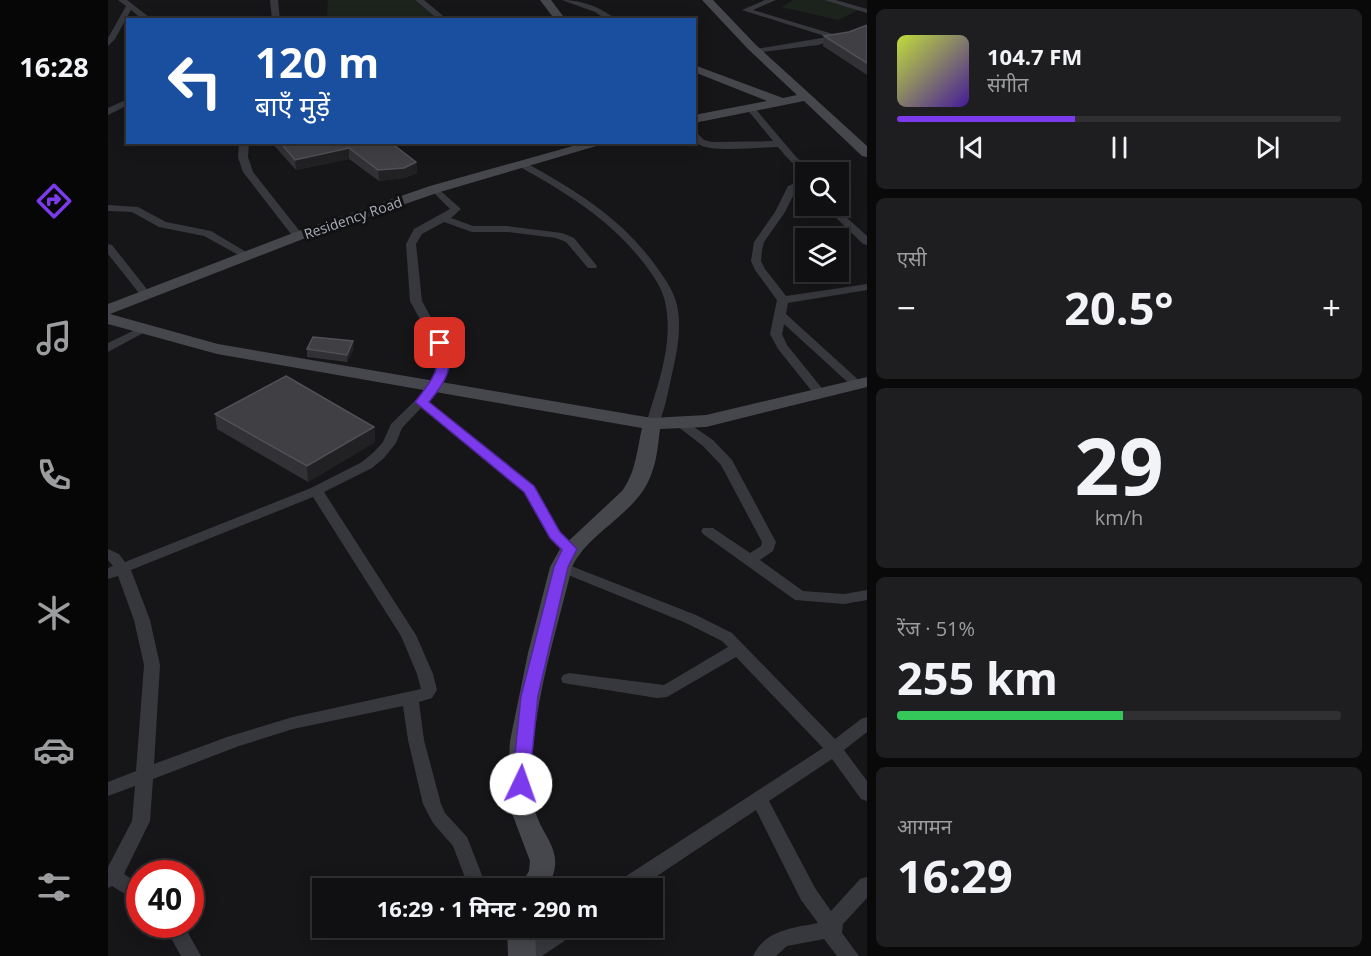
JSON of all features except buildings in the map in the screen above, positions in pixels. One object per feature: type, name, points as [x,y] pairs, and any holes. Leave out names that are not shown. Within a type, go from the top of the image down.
[{"type":"street","points":[[122,0],[146,18]]},
{"type":"street","points":[[274,0],[276,18]]},
{"type":"street","points":[[419,0],[442,18]]},
{"type":"street","points":[[566,0],[593,8],[610,18]]},
{"type":"street","points":[[707,0],[756,51],[867,153]]},
{"type":"street","points":[[772,0],[746,10],[838,38]]},
{"type":"street","points":[[828,0],[867,11]]},
{"type":"street","points":[[548,3],[559,18]]},
{"type":"street","points":[[548,3],[567,18]]},
{"type":"street","points":[[108,44],[117,33],[130,6]]},
{"type":"street","points":[[756,51],[805,45],[838,38],[867,28]]},
{"type":"street","points":[[696,69],[779,101]]},
{"type":"street","points":[[696,119],[807,97]]},
{"type":"street","points":[[108,112],[126,102]]},
{"type":"street","points":[[750,108],[797,162]]},
{"type":"street","points":[[696,136],[701,142],[711,145],[781,144]]},
{"type":"street","points":[[244,144],[243,157],[248,172],[283,214],[298,237]]},
{"type":"street","name":"Residency Road","points":[[108,310],[298,237],[435,189],[598,144]]},
{"type":"street","points":[[523,165],[580,196],[603,213],[635,244],[666,289],[673,308],[670,357],[652,424],[642,475],[629,495],[566,558],[530,696],[521,766],[520,802],[525,822],[544,861],[539,878]]},
{"type":"street","points":[[795,185],[759,242],[756,261],[760,270],[783,300],[776,334],[782,346],[819,392]]},
{"type":"street","points":[[115,572],[316,491],[367,465],[379,455],[396,427],[435,387],[445,365],[444,352],[416,301],[411,244],[412,237],[418,230],[444,219],[456,209],[435,189]]},
{"type":"street","points":[[108,195],[112,207],[134,209],[153,222],[171,228],[207,233],[248,256]]},
{"type":"street","points":[[840,216],[867,242]]},
{"type":"street","points":[[444,219],[472,229],[516,229],[558,235],[570,240],[592,266]]},
{"type":"street","points":[[108,247],[146,295]]},
{"type":"street","points":[[783,300],[867,287]]},
{"type":"street","points":[[780,315],[862,383]]},
{"type":"street","points":[[108,319],[141,330],[217,349],[652,424],[706,421],[862,383]]},
{"type":"street","points":[[108,348],[141,330]]},
{"type":"street","points":[[422,402],[529,489],[566,558],[702,624],[735,643],[737,649],[834,749],[867,794]]},
{"type":"street","points":[[682,423],[708,442],[727,463],[770,542],[768,548],[750,560]]},
{"type":"street","points":[[108,789],[170,764],[276,728],[311,718],[426,694],[429,688],[408,635],[316,491]]},
{"type":"street","points":[[708,531],[800,596],[844,599],[867,595]]},
{"type":"street","points":[[108,554],[115,572],[142,620],[152,664],[141,821],[121,864],[110,878],[126,887]]},
{"type":"street","points":[[569,680],[667,692],[737,649]]},
{"type":"street","points":[[410,699],[416,740],[432,804],[439,819],[461,842],[474,878]]},
{"type":"street","points":[[639,878],[834,749],[867,723]]},
{"type":"street","points":[[759,799],[808,894],[833,929]]},
{"type":"street","points":[[849,956],[832,934],[834,921],[867,885]]},
{"type":"street","points":[[763,956],[782,938],[833,929]]},
{"type":"street","points":[[180,938],[190,956]]},
{"type":"street","points":[[522,938],[524,956],[552,938]]},
{"type":"shaded area","points":[[328,0],[414,0],[439,18],[329,18],[327,15]]},
{"type":"shaded area","points":[[793,0],[831,0],[862,8],[838,20],[781,7]]},
{"type":"route","points":[[440,343],[444,352],[445,365],[435,387],[422,402],[529,489],[536,497],[547,524],[570,549],[561,567],[530,696],[521,766],[521,784]]}]
